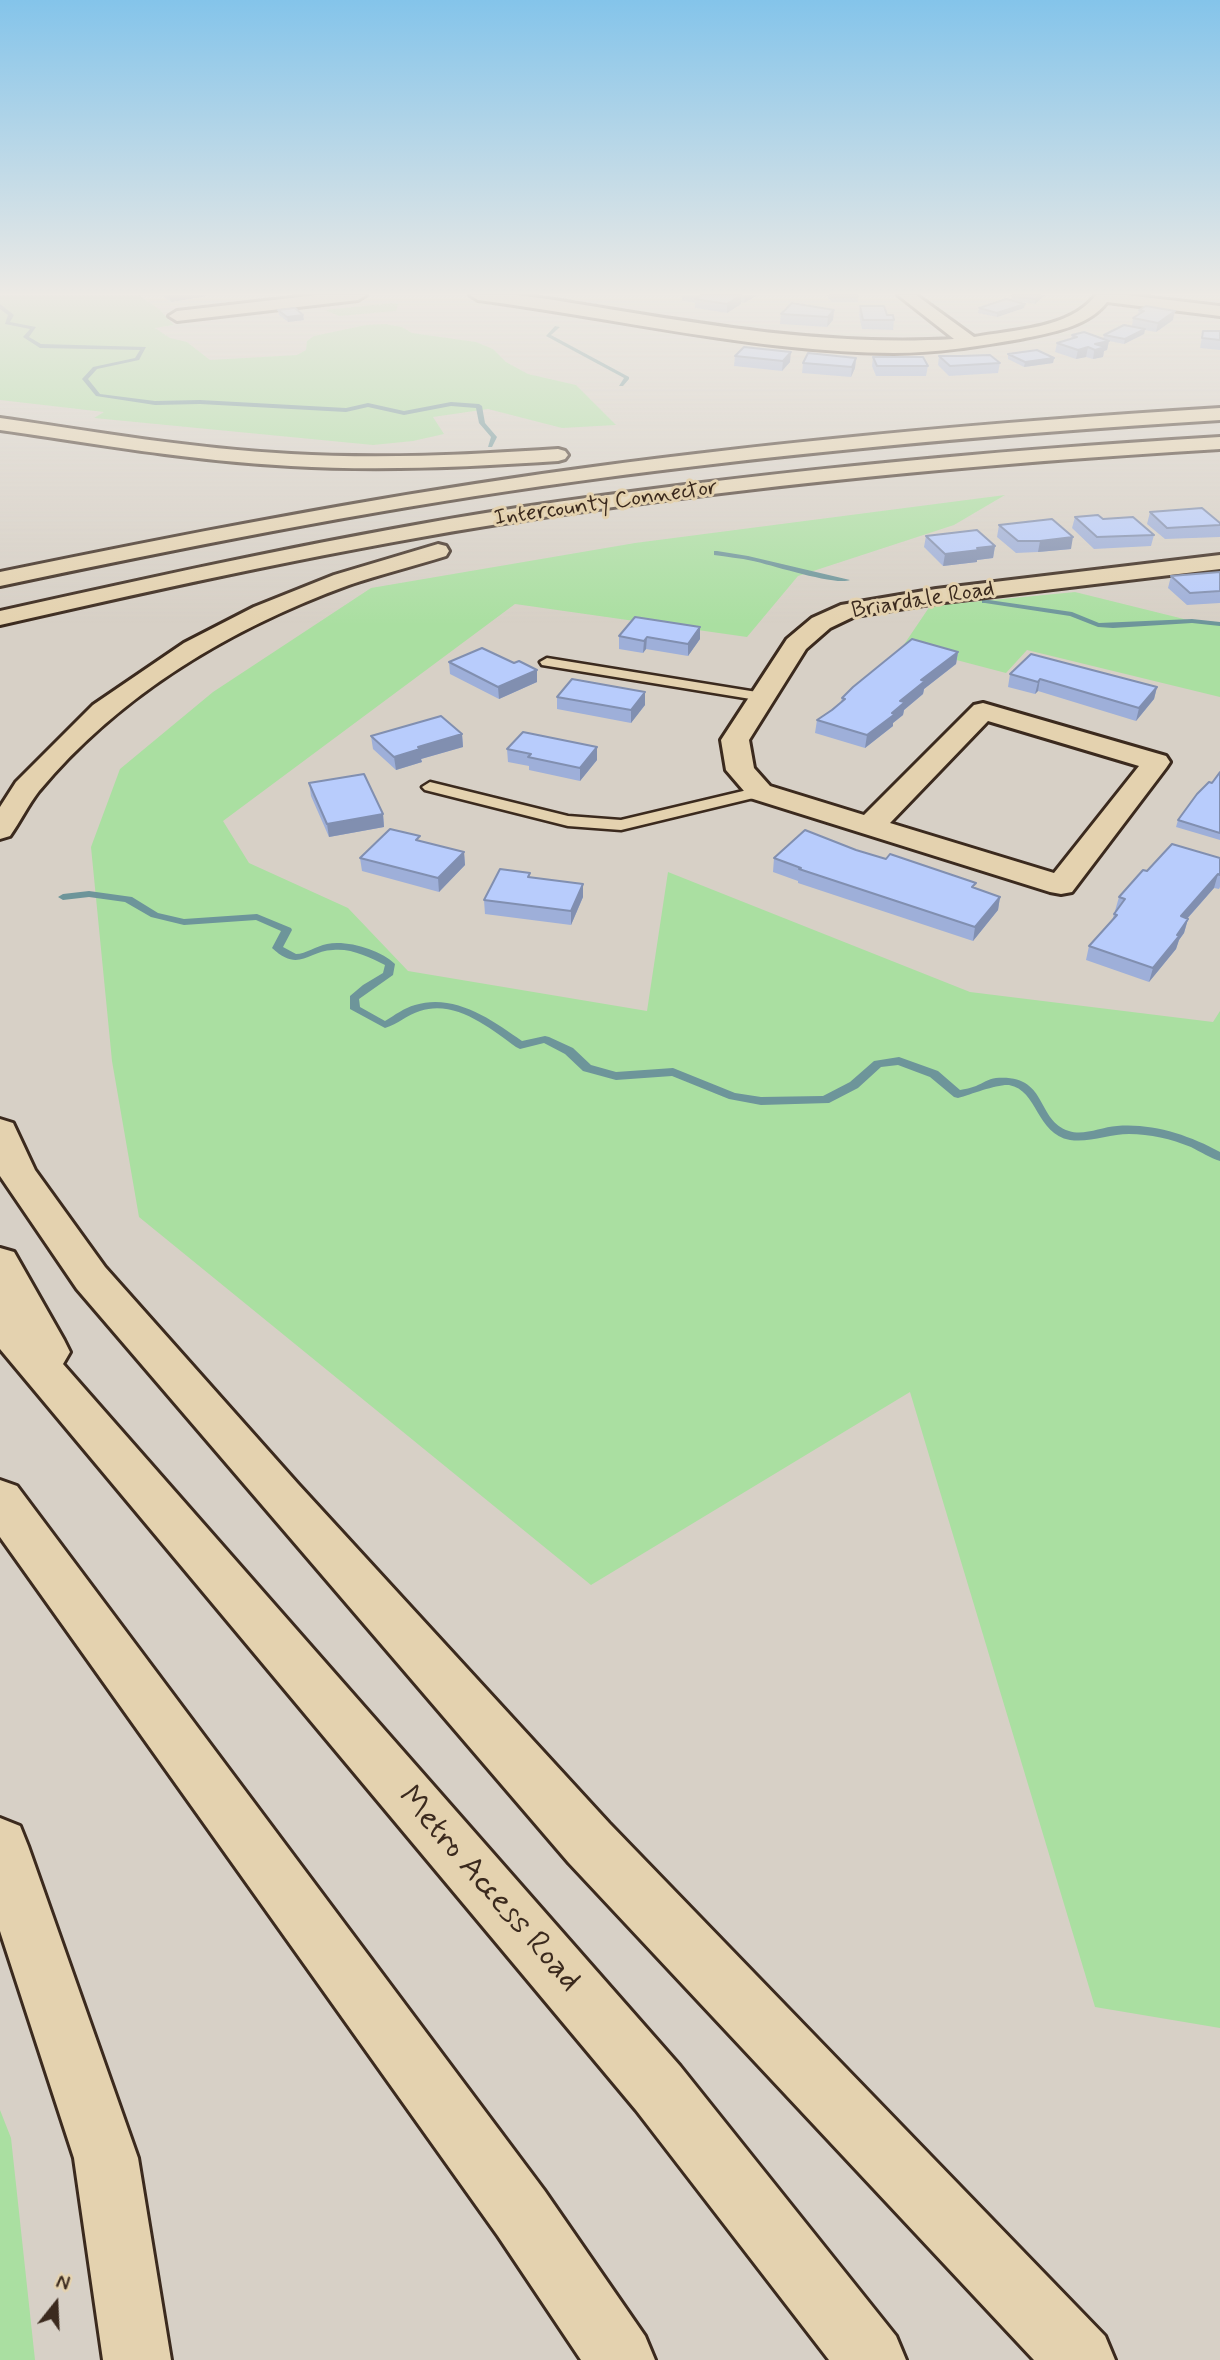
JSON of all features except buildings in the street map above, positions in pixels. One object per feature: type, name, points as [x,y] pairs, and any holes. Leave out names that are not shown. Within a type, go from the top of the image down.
[{"type":"main road","name":"Intercounty Connector","points":[[0,579],[189,539],[540,480],[837,444],[1102,421],[1220,414]]},
{"type":"main road","points":[[606,452],[1102,421]]},
{"type":"main road","points":[[0,424],[141,445],[291,460],[485,460],[579,454]]},
{"type":"main road","name":"Intercounty Connector","points":[[0,618],[144,585],[378,540],[588,504],[856,471],[1220,443]]},
{"type":"main road","points":[[0,830],[26,788],[102,710],[193,648],[262,612],[342,580],[457,545],[856,471]]},
{"type":"main road","name":"Briardale Road","points":[[760,792],[740,770],[735,740],[796,644],[821,623],[849,610],[936,596],[1220,562]]},
{"type":"main road","points":[[760,792],[869,827],[1061,885],[1156,762],[983,711],[869,827]]},
{"type":"main road","points":[[0,1132],[18,1174],[91,1278],[282,1498],[589,1843],[1081,2360]]},
{"type":"main road","points":[[0,1263],[93,1430]]},
{"type":"main road","points":[[0,1320],[93,1430]]},
{"type":"main road","name":"Metro Access Road","points":[[93,1430],[658,2088],[872,2360]]},
{"type":"main road","points":[[0,1500],[522,2213],[621,2360]]},
{"type":"main road","points":[[0,1516],[44,1562]]},
{"type":"main road","points":[[0,1846],[106,2158],[137,2360]]},
{"type":"lane","points":[[547,662],[762,697]]},
{"type":"lane","points":[[430,787],[568,821],[621,825],[760,792]]},
{"type":"green space","points":[[44,405],[596,405],[616,425],[562,428],[488,409],[433,417],[444,434],[413,441],[373,445],[94,418],[104,412]]},
{"type":"green space","points":[[1005,495],[954,525],[798,576],[747,637],[515,604],[223,821],[249,863],[348,908],[408,971],[647,1011],[668,872],[970,992],[1213,1022],[1220,1011],[1220,2028],[1095,2007],[910,1392],[591,1585],[139,1217],[112,1061],[91,847],[120,769],[213,692],[371,588],[635,543]]},
{"type":"green space","points":[[1075,592],[1192,621],[1220,623],[1220,697],[1027,650],[1006,673],[903,646],[930,606]]},
{"type":"green space","points":[[0,2110],[11,2138],[35,2360],[0,2360]]},
{"type":"waterway","points":[[257,405],[346,410],[367,405]]},
{"type":"waterway","points":[[369,405],[404,413],[445,405]]},
{"type":"waterway","points":[[467,405],[479,406],[482,423],[494,437],[490,446]]},
{"type":"waterway","points":[[717,553],[846,580]]},
{"type":"waterway","points":[[985,601],[1072,614],[1098,625],[1192,621],[1220,624]]},
{"type":"waterway","points":[[63,897],[89,894],[128,899],[155,915],[184,922],[257,917],[287,930],[277,948],[293,956],[299,957],[335,946],[368,954],[390,964],[388,975],[354,998],[355,1009],[385,1025],[420,1007],[446,1006],[473,1015],[520,1045],[545,1039],[569,1051],[587,1068],[616,1076],[673,1072],[733,1096],[761,1101],[825,1100],[854,1085],[878,1064],[899,1061],[934,1074],[958,1094],[993,1082],[1010,1082],[1022,1086],[1031,1093],[1049,1123],[1070,1136],[1118,1130],[1145,1131],[1184,1140],[1220,1157]]}]
